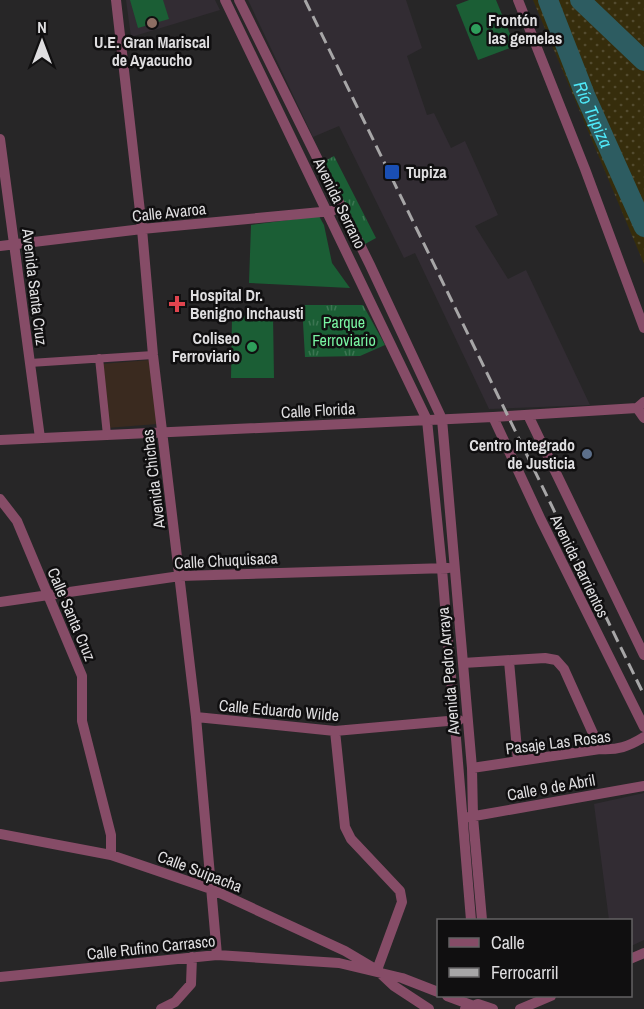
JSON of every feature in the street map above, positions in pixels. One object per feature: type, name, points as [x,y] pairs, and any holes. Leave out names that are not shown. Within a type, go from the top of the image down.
[{"type":"street","name":"Avenida Chichas","points":[[116,0],[142,229],[153,355],[196,717],[217,955]]},
{"type":"street","name":"Avenida Serrano","points":[[225,0],[428,420]]},
{"type":"street","name":"Avenida Serrano","points":[[239,0],[370,265],[442,419]]},
{"type":"street","points":[[518,0],[585,169],[644,328]]},
{"type":"street","name":"Avenida Santa Cruz","points":[[0,139],[40,438]]},
{"type":"street","name":"Calle Avaroa","points":[[0,246],[142,229],[342,210]]},
{"type":"street","points":[[30,363],[153,355]]},
{"type":"street","points":[[99,358],[107,435]]},
{"type":"street","points":[[641,405],[644,418]]},
{"type":"street","name":"Calle Florida","points":[[0,440],[493,417],[641,405]]},
{"type":"street","name":"Avenida Barrientos","points":[[528,415],[644,655]]},
{"type":"street","name":"Avenida Barrientos","points":[[493,417],[541,520],[644,726]]},
{"type":"street","name":"Avenida Pedro Arraya","points":[[442,419],[466,720],[472,768],[468,817],[471,919]]},
{"type":"street","name":"Avenida Pedro Arraya","points":[[428,420],[453,720],[482,919]]},
{"type":"street","name":"Calle Santa Cruz","points":[[0,499],[17,521],[82,676],[82,721],[111,835],[111,855]]},
{"type":"street","name":"Calle Chuquisaca","points":[[0,602],[180,576],[454,567]]},
{"type":"street","points":[[463,663],[545,658],[556,660],[564,669],[600,749]]},
{"type":"street","points":[[509,661],[518,761]]},
{"type":"street","name":"Calle Eduardo Wilde","points":[[196,717],[335,731],[466,720]]},
{"type":"street","points":[[335,731],[345,827],[351,839],[400,891],[402,902],[376,970]]},
{"type":"street","name":"Pasaje Las Rosas","points":[[472,768],[600,749],[620,750],[644,737]]},
{"type":"street","name":"Calle 9 de Abril","points":[[468,817],[644,786]]},
{"type":"street","name":"Calle Suipacha","points":[[0,834],[111,855],[211,889],[345,951],[376,970],[394,986],[429,1009]]},
{"type":"street","name":"Calle Rufino Carrasco","points":[[0,977],[217,955],[339,963],[376,970]]},
{"type":"street","points":[[161,1009],[175,1002],[191,984],[192,957]]},
{"type":"street","name":"Calle Suipacha","points":[[376,970],[437,992]]},
{"type":"street","points":[[452,997],[480,1003]]},
{"type":"street","points":[[520,1009],[548,997]]},
{"type":"shaded area","name":"U.E. Gran Mariscal de Ayacucho","points":[[126,0],[215,0],[220,10],[131,37]]},
{"type":"shaded area","points":[[248,0],[406,0],[422,48],[407,56],[427,115],[434,113],[451,148],[465,141],[498,215],[475,226],[508,279],[526,270],[590,405],[489,409],[415,253],[404,258],[339,126],[313,137]]},
{"type":"shaded area","points":[[150,360],[157,424],[107,428],[101,364]]},
{"type":"shaded area","points":[[644,793],[644,940],[632,946],[632,919],[609,919],[594,804]]},
{"type":"green space","points":[[130,0],[163,0],[169,19],[138,28]]},
{"type":"green space","points":[[469,0],[496,0],[515,46],[478,60],[456,5]]},
{"type":"green space","points":[[334,156],[376,238],[365,244],[323,162]]},
{"type":"green space","points":[[319,216],[324,225],[332,263],[350,288],[249,283],[251,225]]},
{"type":"green space","name":"Parque Ferroviario","points":[[302,305],[363,305],[385,345],[360,356],[305,357]]},
{"type":"green space","name":"Coliseo Ferroviario","points":[[273,315],[274,378],[231,378],[232,316]]},
{"type":"sand","points":[[533,0],[644,0],[644,264]]},
{"type":"waterway","name":"Río Tupiza","points":[[548,0],[585,95],[644,227]]},
{"type":"waterway","name":"Río Tupiza","points":[[580,0],[644,61]]},
{"type":"railway","points":[[305,0],[644,695]]},
{"type":"place","name":"U.E. Gran Mariscal de Ayacucho","points":[[152,23]]},
{"type":"place","name":"Frontón las gemelas","points":[[476,29]]},
{"type":"place","name":"Tupiza","points":[[392,172]]},
{"type":"place","name":"Hospital Dr. Benigno Inchausti","points":[[177,304]]},
{"type":"place","name":"Coliseo Ferroviario","points":[[252,347]]},
{"type":"place","name":"Centro Integrado de Justicia","points":[[587,454]]}]
